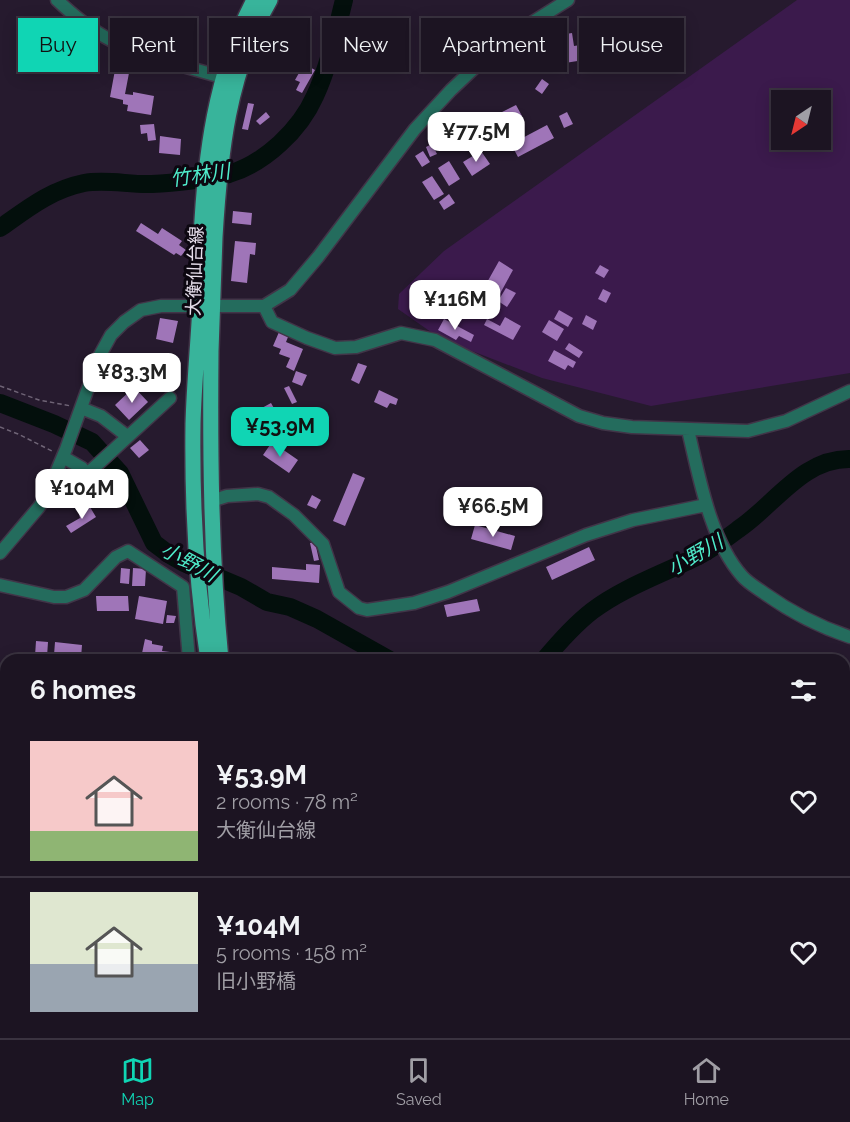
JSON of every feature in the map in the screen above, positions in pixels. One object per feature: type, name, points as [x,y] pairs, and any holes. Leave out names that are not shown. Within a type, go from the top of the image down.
[{"type":"main road","name":"大衡仙台線","points":[[206,654],[193,486],[193,422],[206,307],[214,160],[241,27],[254,0]]},
{"type":"main road","name":"大衡仙台線","points":[[229,79],[270,0]]},
{"type":"main road","name":"大衡仙台線","points":[[206,307],[212,546],[220,654]]},
{"type":"street","points":[[57,0],[74,16],[116,43],[159,59],[229,79]]},
{"type":"street","points":[[0,553],[39,507],[56,477],[100,355],[111,335],[124,322],[141,310],[161,306],[264,306],[290,290],[318,257],[415,129],[451,90],[488,55],[520,30],[568,0]]},
{"type":"street","points":[[264,306],[272,322],[324,344],[342,349],[401,333],[424,336],[448,345],[579,416],[603,423],[688,430],[763,429],[786,421],[850,391]]},
{"type":"street","points":[[62,497],[170,398]]},
{"type":"street","points":[[79,412],[101,416],[124,439]]},
{"type":"street","points":[[688,430],[706,505],[714,526],[738,570],[747,581],[785,608],[817,626],[850,637]]},
{"type":"street","points":[[65,453],[82,468],[91,470]]},
{"type":"street","points":[[211,501],[228,496],[258,494],[269,497],[286,509],[323,544],[339,592],[359,608],[367,610],[414,603],[448,592],[586,535],[633,520],[706,505]]},
{"type":"street","points":[[0,585],[54,597],[66,597],[84,591],[116,557],[128,550],[183,587],[189,654]]},
{"type":"path","points":[[0,386],[79,412]]},
{"type":"path","points":[[0,427],[65,453]]},
{"type":"shaded area","points":[[797,0],[850,0],[850,373],[651,406],[542,378],[441,339],[398,309],[399,294],[444,251]]},
{"type":"building","points":[[572,33],[574,46],[579,45],[579,61],[567,63],[567,34]]},
{"type":"building","points":[[310,67],[315,70],[302,93],[296,90],[300,82],[295,80],[300,72],[310,72]]},
{"type":"building","points":[[115,72],[129,73],[125,94],[133,95],[133,92],[154,96],[151,115],[127,111],[128,105],[123,104],[123,100],[110,97]]},
{"type":"building","points":[[542,79],[549,84],[542,94],[535,89]]},
{"type":"building","points":[[248,103],[254,104],[248,130],[242,129]]},
{"type":"building","points":[[516,105],[522,116],[504,126],[498,114]]},
{"type":"building","points":[[266,112],[270,117],[260,125],[256,121]]},
{"type":"building","points":[[567,112],[573,124],[564,128],[559,116]]},
{"type":"building","points":[[154,124],[156,140],[148,141],[147,133],[141,134],[140,125]]},
{"type":"building","points":[[547,125],[554,138],[518,157],[511,144]]},
{"type":"building","points":[[160,136],[181,139],[180,155],[159,153]]},
{"type":"building","points":[[432,144],[437,154],[430,157],[426,147]]},
{"type":"building","points":[[423,151],[430,162],[422,167],[415,156]]},
{"type":"building","points":[[481,151],[490,164],[472,176],[463,162]]},
{"type":"building","points":[[449,161],[460,179],[449,186],[438,168]]},
{"type":"building","points":[[432,176],[444,194],[434,200],[422,182]]},
{"type":"building","points":[[449,194],[455,203],[444,210],[439,202]]},
{"type":"building","points":[[233,211],[252,213],[251,225],[232,223]]},
{"type":"building","points":[[141,223],[158,234],[162,228],[182,241],[179,245],[186,250],[181,256],[176,253],[174,255],[136,231]]},
{"type":"building","points":[[235,241],[256,243],[255,255],[250,254],[247,283],[231,281]]},
{"type":"building","points":[[499,261],[513,270],[496,301],[492,298],[495,292],[485,286]]},
{"type":"building","points":[[600,265],[609,270],[604,278],[595,273]]},
{"type":"building","points":[[506,288],[516,293],[507,307],[498,301]]},
{"type":"building","points":[[603,289],[611,293],[606,303],[598,299]]},
{"type":"building","points":[[559,310],[573,318],[568,327],[554,319]]},
{"type":"building","points":[[586,315],[597,321],[593,330],[582,324]]},
{"type":"building","points":[[505,317],[521,326],[513,340],[484,325],[487,319],[500,326]]},
{"type":"building","points":[[160,318],[178,321],[173,343],[156,339]]},
{"type":"building","points":[[444,319],[474,335],[471,342],[459,336],[456,340],[438,330]]},
{"type":"building","points":[[549,320],[564,329],[557,341],[542,332]]},
{"type":"building","points":[[279,332],[288,337],[286,342],[303,349],[294,371],[286,367],[290,358],[279,354],[281,349],[273,346]]},
{"type":"building","points":[[569,343],[583,352],[579,358],[565,349]]},
{"type":"building","points":[[554,350],[576,362],[573,368],[568,365],[565,370],[548,361]]},
{"type":"building","points":[[358,363],[367,366],[359,384],[351,380]]},
{"type":"building","points":[[296,371],[307,375],[302,386],[292,382]]},
{"type":"building","points":[[289,386],[297,402],[292,404],[284,388]]},
{"type":"building","points":[[134,387],[148,402],[129,420],[115,405]]},
{"type":"building","points":[[379,390],[398,399],[396,405],[390,403],[387,408],[374,402]]},
{"type":"building","points":[[271,403],[279,417],[290,410],[294,418],[263,435],[261,430],[255,433],[250,423],[263,413],[260,409]]},
{"type":"building","points":[[284,426],[296,435],[292,441],[280,432]]},
{"type":"building","points":[[140,440],[149,450],[139,458],[130,448]]},
{"type":"building","points":[[272,442],[298,460],[289,473],[263,455]]},
{"type":"building","points":[[353,473],[365,478],[345,526],[333,521]]},
{"type":"building","points":[[312,495],[321,500],[316,509],[307,505]]},
{"type":"building","points":[[90,507],[96,517],[71,533],[66,526],[80,518],[79,514]]},
{"type":"building","points":[[475,525],[515,536],[511,550],[471,539]]},
{"type":"building","points":[[315,542],[319,560],[314,561],[310,543]]},
{"type":"building","points":[[589,547],[595,560],[552,580],[546,567]]},
{"type":"building","points":[[306,564],[320,565],[319,583],[272,579],[272,567],[306,570]]},
{"type":"building","points":[[121,568],[130,569],[129,584],[120,583]]},
{"type":"building","points":[[133,568],[146,569],[145,586],[132,586]]},
{"type":"building","points":[[96,596],[128,596],[129,611],[97,611]]},
{"type":"building","points":[[139,596],[167,601],[163,624],[135,619]]},
{"type":"building","points":[[477,599],[480,611],[447,617],[444,605]]},
{"type":"building","points":[[167,615],[176,616],[174,623],[166,623]]},
{"type":"building","points":[[145,639],[152,641],[152,644],[163,646],[162,651],[170,652],[170,654],[142,654]]},
{"type":"building","points":[[36,641],[48,642],[47,654],[35,654]]},
{"type":"building","points":[[55,642],[82,645],[81,654],[54,654]]},
{"type":"waterway","name":"竹林川","points":[[0,228],[39,201],[72,186],[92,182],[135,184],[180,182],[229,174],[256,162],[291,133],[308,109],[332,49],[344,0]]},
{"type":"waterway","name":"小野川","points":[[0,403],[92,442],[120,473],[154,543],[170,555],[241,587],[267,602],[290,607],[317,619],[379,654]]},
{"type":"waterway","name":"小野川","points":[[549,654],[579,622],[605,602],[712,548],[753,518],[804,474],[833,461],[850,459]]}]
